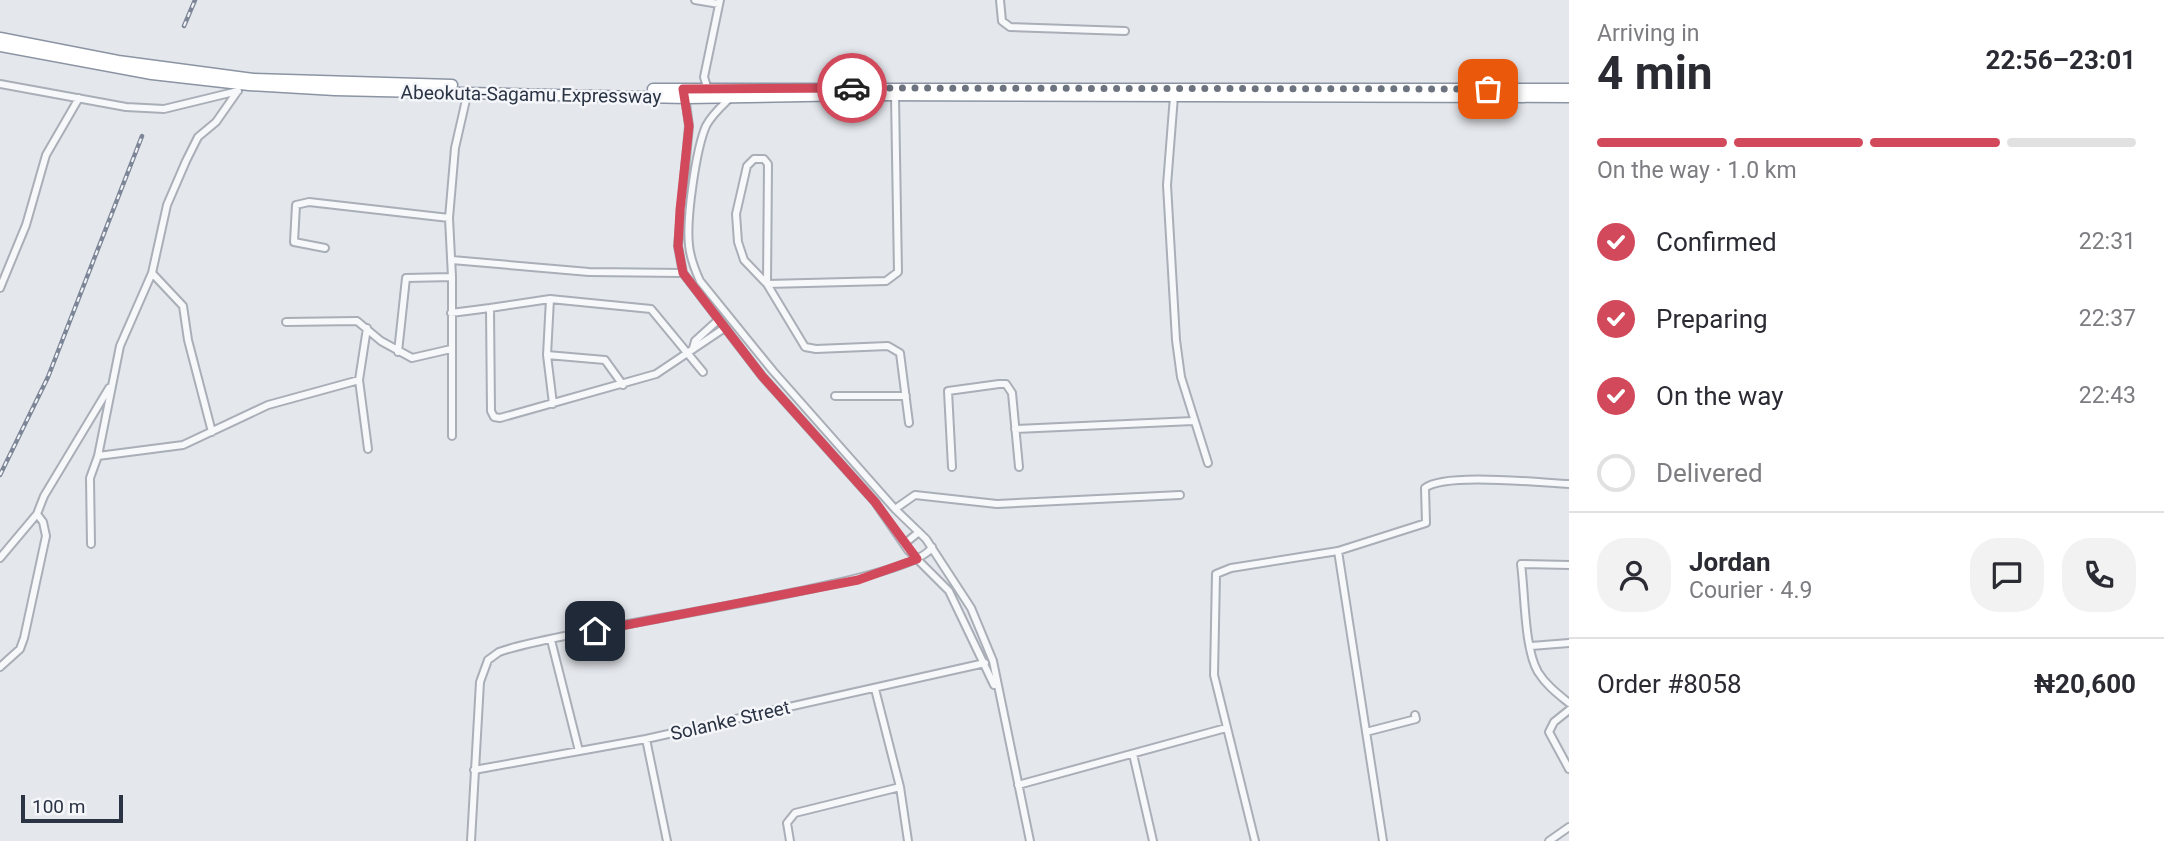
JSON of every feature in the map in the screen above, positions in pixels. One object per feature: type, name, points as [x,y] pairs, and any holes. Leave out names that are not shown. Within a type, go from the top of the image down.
[{"type":"highway","name":"Abeokuta-Sagamu Expressway","points":[[0,38],[118,61],[251,82],[685,94],[708,90],[734,94],[988,87],[1569,89]]},
{"type":"highway","name":"Abeokuta-Sagamu Expressway","points":[[0,46],[128,70],[335,90],[895,96],[1569,97]]},
{"type":"street","points":[[695,0],[719,2],[704,77],[708,90]]},
{"type":"street","points":[[999,0],[1002,21],[1010,27],[1125,31]]},
{"type":"street","points":[[91,544],[90,478],[98,456],[110,386],[120,346],[152,273],[167,205],[198,137],[216,122],[237,92],[251,82]]},
{"type":"street","points":[[0,85],[126,107],[164,109],[237,92]]},
{"type":"street","points":[[452,436],[452,260],[449,218],[455,148],[468,91]]},
{"type":"street","points":[[685,94],[689,126],[688,153],[678,246],[683,273],[723,329],[875,502],[904,544],[948,591],[999,696]]},
{"type":"street","points":[[734,94],[705,128],[699,155],[690,212],[689,245],[700,281],[773,371],[932,547],[982,630],[993,660],[1030,841]]},
{"type":"street","points":[[767,284],[886,281],[894,278],[898,272],[895,96]]},
{"type":"street","points":[[1174,96],[1167,185],[1176,340],[1181,377],[1208,463]]},
{"type":"street","points":[[0,288],[26,225],[46,155],[79,98]]},
{"type":"street","points":[[689,126],[705,128]]},
{"type":"street","points":[[688,153],[699,155]]},
{"type":"street","points":[[767,284],[768,164],[764,159],[754,159],[750,161],[744,174],[736,227],[744,260],[767,284],[805,346],[816,349],[888,346],[896,349],[900,354],[909,423]]},
{"type":"street","points":[[324,248],[295,242],[296,205],[309,202],[449,218]]},
{"type":"street","points":[[452,260],[589,272],[683,273]]},
{"type":"street","points":[[152,273],[183,306],[188,340],[212,432]]},
{"type":"street","points":[[398,352],[406,278],[452,277]]},
{"type":"street","points":[[451,313],[550,299],[651,309],[691,349],[703,372]]},
{"type":"street","points":[[550,299],[547,355],[553,404]]},
{"type":"street","points":[[489,308],[494,417],[553,404],[656,374],[691,349],[706,343],[723,329]]},
{"type":"street","points":[[286,322],[348,320],[366,328],[398,352],[412,358],[451,349]]},
{"type":"street","points":[[691,349],[695,341],[717,321]]},
{"type":"street","points":[[366,328],[359,380],[368,449]]},
{"type":"street","points":[[547,355],[606,360],[623,385]]},
{"type":"street","points":[[98,456],[183,445],[268,405],[359,380]]},
{"type":"street","points":[[952,467],[948,391],[952,388],[1006,384],[1012,393],[1019,467]]},
{"type":"street","points":[[0,558],[37,514],[44,496],[110,386]]},
{"type":"street","points":[[835,396],[906,396]]},
{"type":"street","points":[[1015,429],[1193,421]]},
{"type":"street","points":[[1255,841],[1214,675],[1216,574],[1231,568],[1338,551],[1426,523],[1425,488],[1435,483],[1497,480],[1569,484]]},
{"type":"street","points":[[895,509],[915,495],[997,504],[1180,495]]},
{"type":"street","points":[[0,667],[20,649],[23,638],[46,536],[37,514]]},
{"type":"street","points":[[904,544],[919,532]]},
{"type":"street","points":[[471,841],[480,682],[488,660],[514,646],[858,580],[927,556],[932,547]]},
{"type":"street","points":[[1338,551],[1383,841]]},
{"type":"street","points":[[1569,565],[1521,564],[1531,646],[1537,670],[1548,685],[1569,703]]},
{"type":"street","points":[[551,640],[579,751]]},
{"type":"street","points":[[1531,646],[1569,643]]},
{"type":"street","name":"Solanke Street","points":[[474,770],[646,739],[985,663]]},
{"type":"street","points":[[875,689],[900,787],[908,841]]},
{"type":"street","points":[[1569,710],[1554,722],[1549,732],[1569,769]]},
{"type":"street","points":[[1366,732],[1416,719],[1415,715]]},
{"type":"street","points":[[1018,785],[1226,729]]},
{"type":"street","points":[[646,739],[667,841]]},
{"type":"street","points":[[1133,754],[1153,841]]},
{"type":"street","points":[[790,841],[787,823],[795,813],[900,787]]},
{"type":"street","points":[[1549,841],[1569,827]]},
{"type":"railway","points":[[184,26],[195,0]]},
{"type":"railway","points":[[0,475],[48,377],[142,136]]},
{"type":"way so far","points":[[852,88],[1488,89]]},
{"type":"route","points":[[595,631],[734,602],[832,586],[882,573],[917,559],[875,502],[723,329],[683,273],[678,246],[689,126],[687,98],[683,89],[852,88]]}]
